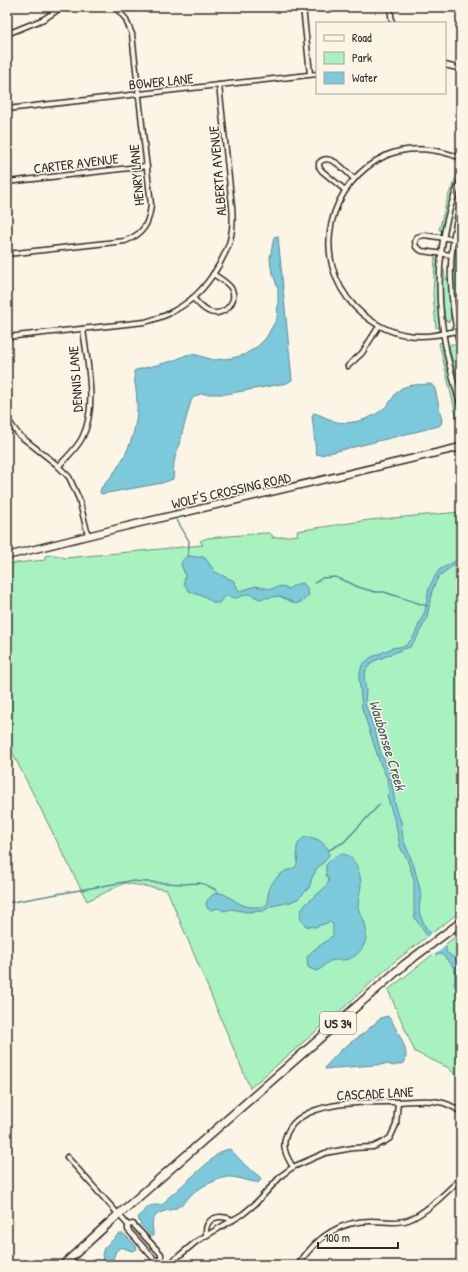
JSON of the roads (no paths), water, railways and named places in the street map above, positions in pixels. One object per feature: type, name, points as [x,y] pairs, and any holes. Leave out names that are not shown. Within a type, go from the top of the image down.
[{"type":"main road","name":"WOLF'S CROSSING ROAD","points":[[7,556],[88,535],[461,447]]},
{"type":"main road","name":"US 34","points":[[64,1265],[118,1215],[422,950],[461,922]]},
{"type":"street","points":[[7,34],[44,19],[62,7]]},
{"type":"street","name":"HENRY LANE","points":[[7,254],[119,242],[132,238],[145,227],[150,217],[151,205],[147,166],[130,29],[125,18],[115,7]]},
{"type":"street","points":[[303,7],[310,74]]},
{"type":"street","points":[[390,7],[392,22]]},
{"type":"street","points":[[446,65],[461,69]]},
{"type":"street","name":"BOWER LANE","points":[[7,109],[316,74]]},
{"type":"street","name":"ALBERTA AVENUE","points":[[7,337],[145,322],[165,316],[193,298],[205,286],[226,251],[230,240],[233,220],[219,85]]},
{"type":"street","points":[[459,330],[443,334],[418,336],[407,335],[378,326],[361,313],[346,297],[337,281],[330,261],[329,245],[330,227],[335,210],[354,179],[369,165],[388,155],[410,149],[433,150],[450,153],[461,158]]},
{"type":"street","points":[[346,190],[322,171],[319,167],[321,160],[326,158],[331,159],[354,179]]},
{"type":"street","name":"CARTER AVENUE","points":[[7,182],[147,166]]},
{"type":"street","points":[[461,179],[447,217],[442,238],[439,292],[443,334],[447,355],[461,407]]},
{"type":"street","points":[[461,203],[452,239],[450,286],[452,308],[459,330],[461,352]]},
{"type":"street","points":[[451,255],[419,249],[416,247],[415,242],[417,237],[420,236],[452,239]]},
{"type":"street","points":[[193,298],[203,308],[210,312],[222,312],[229,308],[232,302],[233,294],[230,287],[213,274]]},
{"type":"street","points":[[348,366],[362,353],[378,326]]},
{"type":"street","name":"DENNIS LANE","points":[[59,466],[82,439],[90,416],[90,395],[82,329]]},
{"type":"street","points":[[7,419],[19,435],[59,466],[69,477],[76,490],[88,535]]},
{"type":"street","points":[[67,1157],[128,1225],[128,1230],[155,1260],[161,1260],[167,1265],[206,1234],[233,1220],[255,1204],[282,1175],[293,1167],[325,1153],[352,1148],[373,1147],[390,1138],[396,1125],[398,1102]]},
{"type":"street","name":"CASCADE LANE","points":[[293,1167],[285,1151],[285,1137],[288,1129],[299,1118],[320,1110],[346,1104],[440,1102],[461,1112]]},
{"type":"street","points":[[298,1265],[313,1245],[330,1232],[350,1224],[361,1222],[400,1222],[414,1218],[423,1212],[461,1178]]},
{"type":"street","points":[[206,1234],[206,1228],[211,1220],[222,1217],[233,1220]]},
{"type":"street","points":[[128,1225],[134,1224],[161,1254],[161,1260]]},
{"type":"water","points":[[278,236],[292,380],[287,383],[226,394],[200,394],[194,397],[191,401],[174,462],[173,479],[162,483],[102,494],[100,493],[101,488],[123,459],[132,437],[137,414],[134,371],[173,361],[186,355],[193,354],[214,360],[244,355],[258,346],[266,338],[277,318],[278,289],[271,268],[270,258],[274,237]]},
{"type":"water","points":[[430,384],[434,386],[435,389],[442,420],[439,426],[321,455],[316,454],[312,415],[314,413],[337,422],[344,423],[359,421],[379,412],[390,402],[400,389],[412,385]]},
{"type":"water","points":[[191,556],[203,557],[206,559],[215,572],[234,581],[240,591],[256,586],[270,589],[282,586],[288,589],[297,584],[303,583],[307,588],[309,595],[303,601],[296,604],[279,596],[259,599],[248,594],[236,598],[227,596],[224,597],[219,603],[214,603],[204,596],[189,591],[184,584],[185,575],[181,564],[184,558]]},
{"type":"water","points":[[461,558],[461,563],[451,567],[439,576],[432,591],[427,618],[415,641],[410,647],[372,662],[366,670],[364,679],[366,690],[365,704],[375,731],[381,754],[390,771],[396,810],[401,821],[403,839],[413,863],[419,885],[421,896],[419,908],[420,915],[426,928],[439,942],[446,946],[446,952],[456,959],[460,965],[461,979],[459,983],[461,993],[454,985],[455,975],[453,967],[441,954],[435,955],[431,942],[415,918],[414,880],[407,859],[400,847],[396,825],[387,796],[389,792],[387,778],[380,763],[362,708],[359,678],[362,665],[370,658],[392,648],[405,646],[413,638],[425,611],[429,588],[439,570]]},
{"type":"water","points":[[305,837],[317,839],[324,844],[327,847],[329,855],[317,868],[309,888],[299,898],[291,902],[272,906],[263,911],[247,912],[231,909],[224,911],[218,908],[212,910],[207,908],[206,903],[210,897],[219,893],[228,896],[245,906],[265,906],[268,903],[268,893],[275,879],[283,872],[296,866],[298,844]]},
{"type":"water","points":[[340,854],[350,857],[353,860],[360,875],[361,886],[358,907],[366,927],[366,938],[359,953],[347,960],[330,961],[315,971],[308,967],[307,957],[312,951],[333,935],[333,925],[330,922],[315,927],[306,926],[301,919],[301,913],[303,907],[326,886],[329,880],[326,875],[326,865],[334,857]]},
{"type":"water","points":[[387,1016],[392,1022],[404,1046],[406,1059],[404,1063],[393,1066],[387,1064],[325,1069],[342,1049],[381,1018]]},
{"type":"water","points":[[229,1149],[246,1166],[260,1177],[261,1179],[259,1182],[227,1177],[205,1185],[194,1192],[178,1207],[156,1215],[152,1225],[153,1236],[151,1236],[141,1225],[138,1218],[142,1213],[150,1206],[162,1205],[220,1152]]},
{"type":"water","points":[[119,1234],[124,1234],[136,1246],[137,1249],[132,1251],[121,1247],[116,1251],[113,1259],[105,1261],[106,1265],[95,1265],[103,1259],[102,1254],[104,1248]]},
{"type":"waterway","points":[[175,506],[175,511]]},
{"type":"waterway","points":[[177,520],[189,541],[188,556]]},
{"type":"waterway","points":[[315,583],[322,578],[335,577],[358,587],[375,592],[384,592],[427,606]]},
{"type":"waterway","points":[[329,850],[344,842],[380,804]]},
{"type":"waterway","points":[[7,903],[130,881],[183,884],[199,883],[216,890],[217,893]]},
{"type":"water label","name":"Waubonsee Creek","points":[[388,745]]}]
